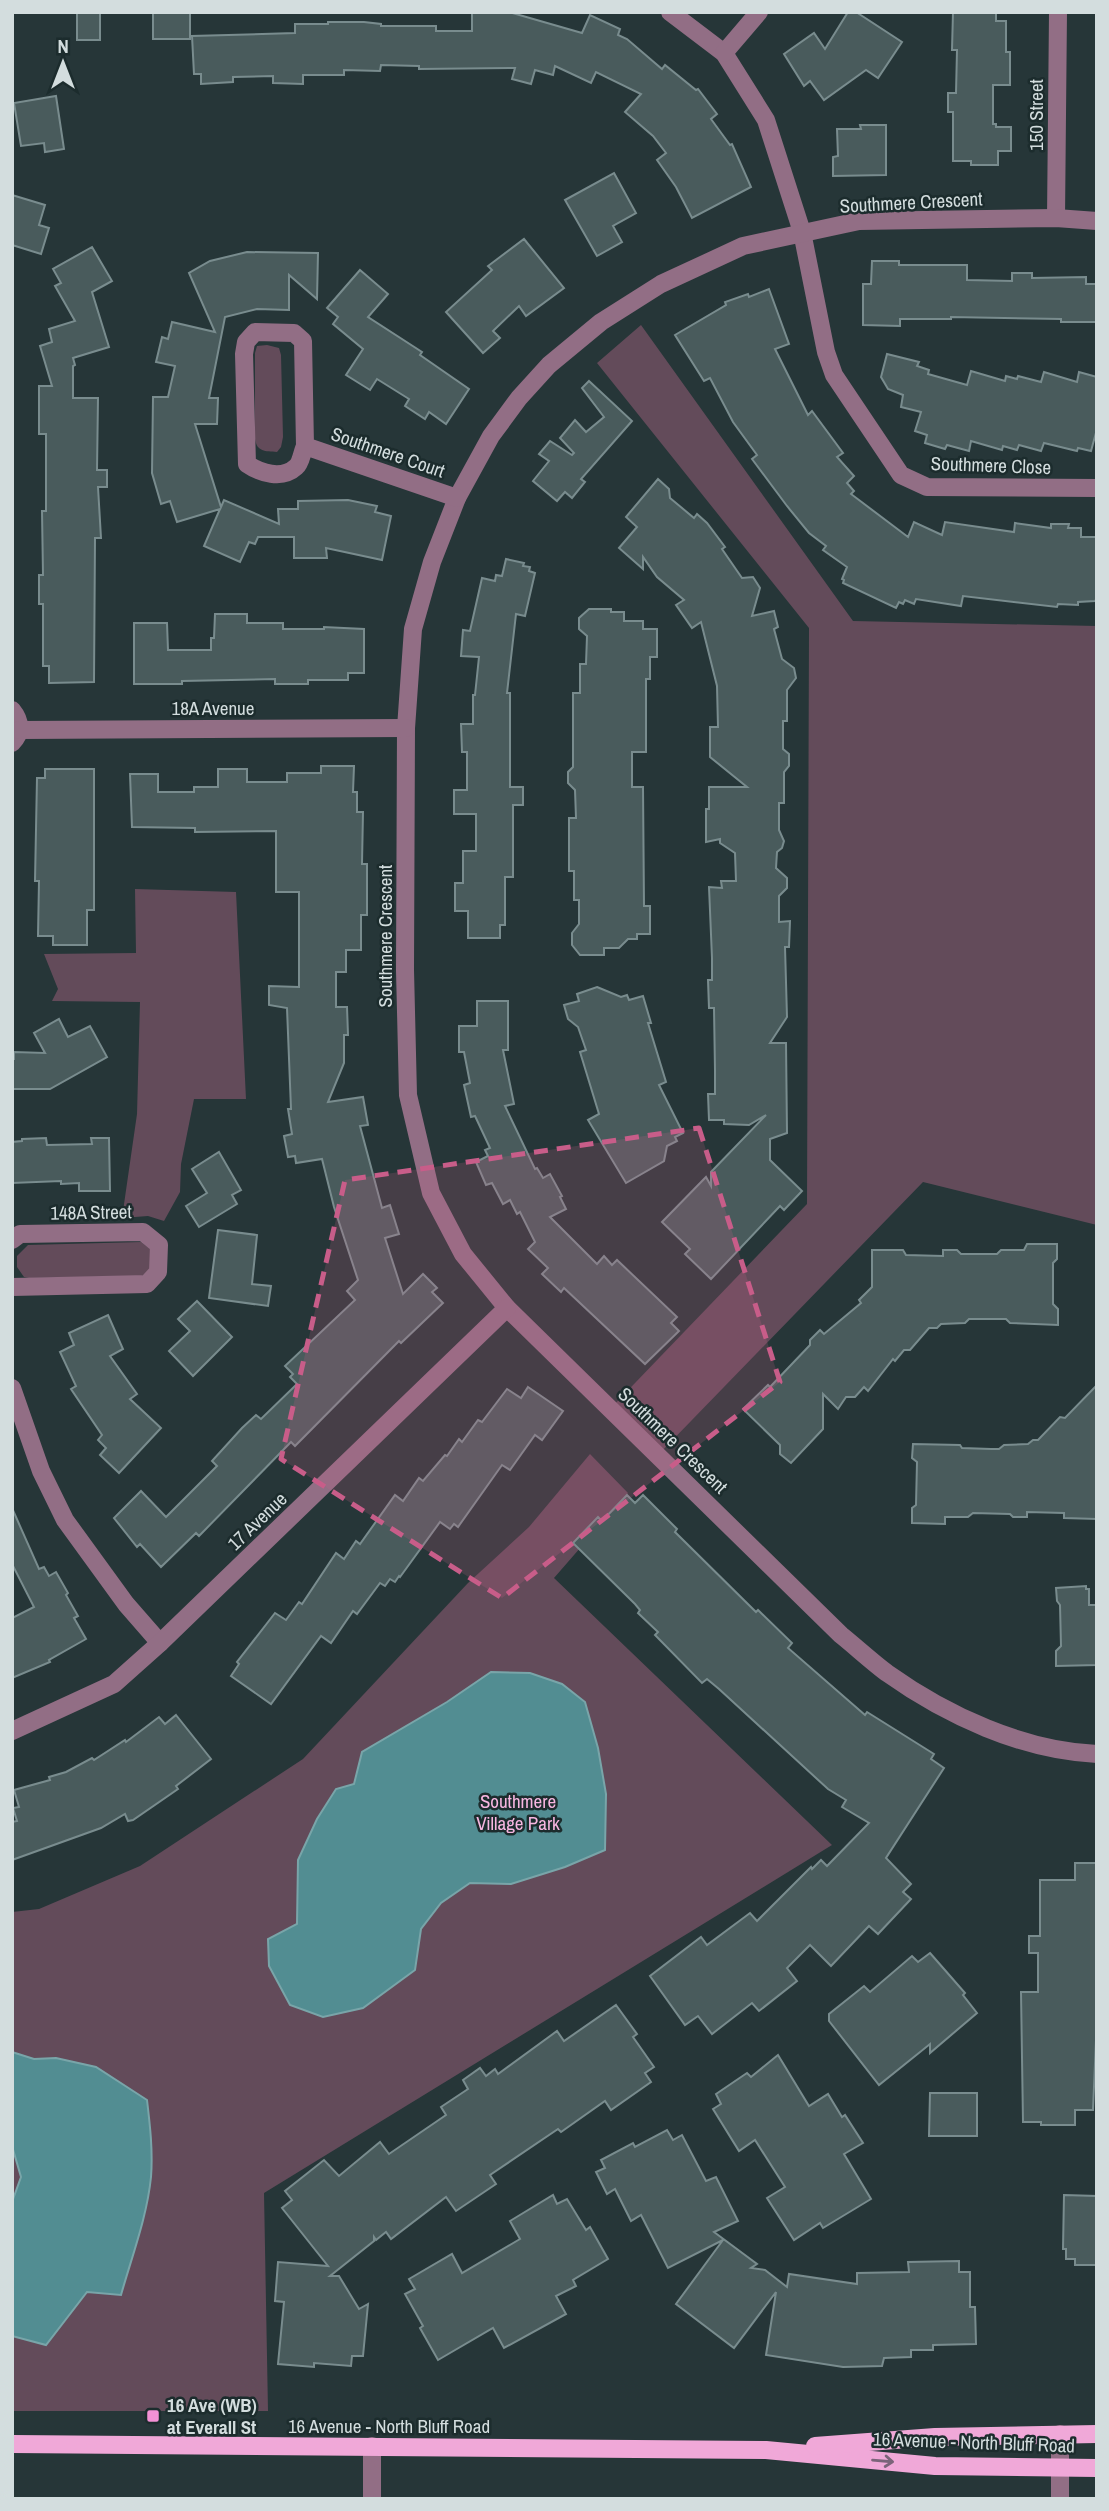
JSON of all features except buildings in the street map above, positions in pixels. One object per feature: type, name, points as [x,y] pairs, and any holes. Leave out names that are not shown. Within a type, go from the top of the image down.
[{"type":"main road","name":"16 Avenue - North Bluff Road","points":[[766,2450],[935,2437],[1097,2434]]},
{"type":"main road","name":"16 Avenue - North Bluff Road","points":[[12,2444],[766,2450],[935,2466],[1097,2468]]},
{"type":"street","points":[[670,12],[724,53],[759,12]]},
{"type":"street","name":"150 Street","points":[[1056,218],[1058,12]]},
{"type":"street","name":"Southmere Close","points":[[724,53],[766,120],[802,232],[826,352],[834,375],[901,475],[927,487],[1097,488]]},
{"type":"street","name":"Southmere Crescent","points":[[1097,221],[1056,218],[859,221],[743,246],[661,284],[601,322],[549,365],[519,398],[492,436],[457,498],[432,562],[413,629],[406,728],[405,970],[408,1095],[431,1193],[463,1254],[508,1308],[841,1635],[887,1673],[939,1705],[986,1727],[1037,1744],[1097,1754]]},
{"type":"street","name":"Southmere Court","points":[[256,332],[294,333],[303,341],[305,446],[297,466],[287,473],[270,474],[247,464],[244,354],[246,342],[256,332]]},
{"type":"street","name":"Southmere Court","points":[[305,446],[457,498]]},
{"type":"street","points":[[12,710],[19,722],[16,737]]},
{"type":"street","name":"18A Avenue","points":[[16,737],[406,728]]},
{"type":"street","name":"148A Street","points":[[12,1240],[20,1234],[143,1232],[159,1245],[158,1272],[147,1284],[12,1287]]},
{"type":"street","name":"17 Avenue","points":[[12,1731],[114,1684],[508,1308]]},
{"type":"street","points":[[12,1388],[41,1471],[65,1520],[126,1604],[160,1643]]},
{"type":"street","points":[[1060,2434],[1060,2499]]},
{"type":"street","points":[[372,2446],[372,2499]]},
{"type":"highlighted area","points":[[699,1128],[780,1382],[502,1598],[281,1459],[345,1180]]},
{"type":"green space","points":[[641,325],[853,621],[1097,626],[1097,1225],[923,1182],[659,1454],[611,1408],[807,1204],[809,628],[597,363]]},
{"type":"green space","points":[[257,346],[279,348],[281,355],[283,437],[277,452],[260,449],[255,439],[255,353]]},
{"type":"green space","points":[[135,889],[236,892],[246,1099],[194,1099],[181,1164],[180,1192],[164,1221],[148,1216],[122,1218],[137,1114],[140,1002],[52,1001],[58,989],[44,954],[136,953]]},
{"type":"green space","points":[[141,1242],[154,1252],[149,1274],[141,1276],[29,1278],[24,1277],[17,1267],[17,1256],[28,1245]]},
{"type":"green space","name":"Southmere Village Park","points":[[590,1454],[628,1493],[554,1578],[832,1845],[264,2193],[268,2411],[12,2411],[12,1912],[39,1909],[140,1866],[303,1759],[468,1583],[529,1527]]},
{"type":"water","points":[[491,1672],[530,1673],[562,1684],[585,1702],[598,1748],[606,1794],[605,1850],[565,1867],[511,1884],[470,1883],[441,1903],[421,1929],[415,1970],[363,2008],[323,2017],[290,2005],[269,1966],[268,1939],[297,1924],[298,1860],[317,1819],[336,1789],[354,1784],[362,1752],[447,1702]]},
{"type":"water","points":[[12,2052],[34,2059],[56,2058],[96,2067],[147,2100],[152,2158],[149,2192],[121,2295],[87,2292],[46,2345],[12,2336],[12,2202],[21,2177],[12,2146]]},
{"type":"place","name":"16 Ave (WB) at Everall St","points":[[153,2416]]}]
